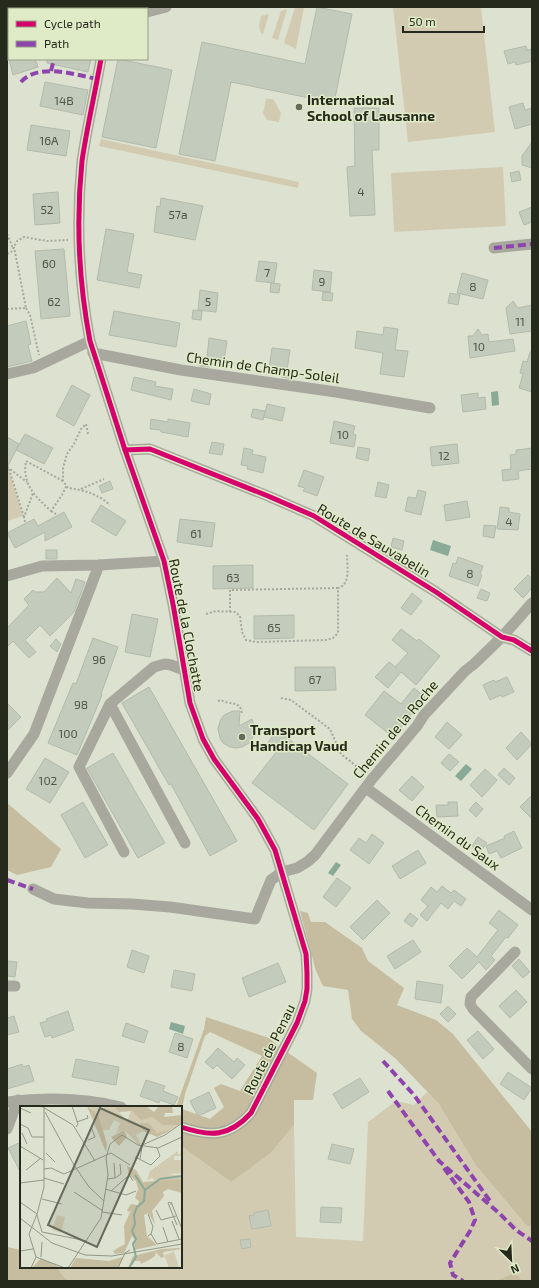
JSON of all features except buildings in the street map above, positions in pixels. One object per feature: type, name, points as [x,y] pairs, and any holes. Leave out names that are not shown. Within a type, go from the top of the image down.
[{"type":"street","points":[[148,12],[166,7]]},
{"type":"street","name":"Route de la Clochatte","points":[[101,60],[88,121],[80,188],[79,218],[82,282],[90,341],[125,450],[164,561],[190,703],[203,739],[214,759],[265,830],[275,850],[282,872]]},
{"type":"street","points":[[494,248],[532,244]]},
{"type":"street","points":[[7,374],[41,365],[90,341]]},
{"type":"street","name":"Chemin de Champ-Soleil","points":[[93,353],[181,370],[336,392],[430,408]]},
{"type":"street","name":"Route de Sauvabelin","points":[[125,450],[150,449],[314,516],[430,588],[502,637],[514,640],[532,651]]},
{"type":"street","name":"Route de la Clochatte","points":[[7,576],[42,566],[99,565],[164,561]]},
{"type":"street","points":[[7,773],[34,734],[99,565]]},
{"type":"street","name":"Chemin de la Roche","points":[[282,872],[297,868],[315,855],[369,783],[417,726],[424,715],[465,671],[502,637],[532,603]]},
{"type":"street","points":[[124,852],[79,767],[110,704],[154,667],[171,664],[184,670]]},
{"type":"street","points":[[110,704],[185,843]]},
{"type":"street","name":"Chemin du Saux","points":[[369,783],[532,910]]},
{"type":"street","points":[[33,889],[54,899],[88,903],[170,907],[255,919],[270,880],[282,872]]},
{"type":"street","name":"Route de Penau","points":[[182,1127],[196,1132],[214,1134],[232,1129],[242,1122],[251,1113],[297,1023],[305,1000],[307,973],[306,954],[282,872]]},
{"type":"street","points":[[515,952],[471,997],[470,1004],[473,1009],[532,1069]]},
{"type":"street","points":[[7,1102],[49,1098],[77,1099],[97,1101],[117,1106]]},
{"type":"street","points":[[7,1129],[18,1100]]},
{"type":"path","points":[[7,234],[14,247],[26,308],[30,315],[41,365]]},
{"type":"path","points":[[7,254],[11,252],[17,240],[24,237],[47,241],[68,240]]},
{"type":"path","points":[[7,309],[26,308]]},
{"type":"path","points":[[63,481],[63,468],[67,454],[74,444],[81,429],[86,424],[88,434]]},
{"type":"path","points":[[28,457],[25,469],[27,482],[33,493],[56,514]]},
{"type":"path","points":[[26,461],[63,481],[68,488],[80,489],[103,498],[110,505]]},
{"type":"path","points":[[8,468],[27,482]]},
{"type":"path","points":[[8,468],[25,522]]},
{"type":"path","points":[[80,489],[104,478]]},
{"type":"path","points":[[51,511],[67,485]]},
{"type":"path","points":[[24,517],[33,493]]},
{"type":"path","points":[[230,612],[230,590],[342,587],[346,582],[347,555]]},
{"type":"path","points":[[206,614],[216,611],[235,612],[240,616],[242,632],[246,640],[256,642],[327,640],[333,638],[338,633],[338,588]]},
{"type":"path","points":[[281,698],[291,700],[330,729],[341,754],[369,783]]},
{"type":"path","points":[[218,701],[221,700],[224,702],[235,703],[241,708],[242,714]]},
{"type":"shaded area","points":[[295,7],[304,7],[296,49],[284,43]]},
{"type":"shaded area","points":[[393,7],[481,7],[495,132],[408,142]]},
{"type":"shaded area","points":[[287,9],[278,40],[272,38],[281,11]]},
{"type":"shaded area","points":[[269,14],[263,34],[261,33],[259,26],[261,16]]},
{"type":"shaded area","points":[[266,99],[273,99],[281,113],[279,122],[267,120],[263,113]]},
{"type":"shaded area","points":[[101,139],[299,182],[298,188],[99,146]]},
{"type":"shaded area","points":[[503,167],[506,226],[394,232],[391,173]]},
{"type":"shaded area","points":[[498,391],[499,405],[492,406],[491,392]]},
{"type":"shaded area","points":[[9,471],[23,516],[7,521],[7,472]]},
{"type":"shaded area","points":[[433,540],[451,546],[448,556],[430,550]]},
{"type":"shaded area","points":[[466,764],[472,769],[461,781],[455,776]]},
{"type":"shaded area","points":[[7,803],[61,849],[51,867],[17,875],[7,870]]},
{"type":"shaded area","points":[[336,862],[341,865],[333,876],[328,873]]},
{"type":"shaded area","points":[[300,911],[308,913],[311,922],[325,922],[362,948],[368,961],[404,988],[397,1005],[436,1020],[453,1034],[532,1132],[532,1225],[528,1227],[476,1165],[439,1104],[395,1058],[361,1031],[352,1019],[348,990],[323,986],[316,971]]},
{"type":"shaded area","points":[[206,1017],[269,1038],[317,1073],[313,1100],[294,1100],[294,1125],[271,1153],[231,1182],[182,1147],[182,1109],[182,1106],[176,1106],[204,1029]],"holes":[[[210,1032],[262,1056],[240,1091],[221,1084],[214,1088],[224,1107],[210,1119],[182,1109],[185,1094],[205,1036]]]},
{"type":"shaded area","points":[[171,1022],[185,1026],[183,1034],[169,1029]]},
{"type":"shaded area","points":[[427,1092],[439,1104],[528,1227],[532,1225],[532,1281],[523,1281],[514,1273],[495,1281],[69,1281],[63,1276],[58,1268],[182,1268],[182,1147],[231,1182],[271,1153],[294,1125],[296,1237],[363,1241],[368,1122],[396,1101],[414,1105]]},
{"type":"shaded area","points":[[7,1247],[20,1250],[20,1268],[58,1268],[63,1276],[69,1281],[7,1281]]},
{"type":"shaded area","points":[[514,1273],[523,1281],[495,1281]]},
{"type":"marked path","points":[[51,71],[54,60]]},
{"type":"marked path","points":[[21,82],[29,76],[47,71],[68,73],[98,79]]},
{"type":"marked path","points":[[494,248],[532,244]]},
{"type":"marked path","points":[[7,880],[33,889]]},
{"type":"marked path","points":[[383,1061],[414,1095],[490,1201]]},
{"type":"marked path","points":[[388,1091],[439,1161],[499,1213],[516,1230],[532,1241]]},
{"type":"marked path","points":[[444,1168],[469,1202],[475,1220],[470,1231],[450,1263],[453,1275],[463,1281]]},
{"type":"cycle path","points":[[101,60],[82,161],[79,206],[81,274],[90,341],[125,450],[164,561],[190,703],[203,739],[214,759],[258,819],[275,850],[306,954],[307,989],[305,1001],[297,1023],[251,1113],[235,1127],[219,1133],[202,1132],[182,1127]]},
{"type":"cycle path","points":[[125,450],[150,449],[314,516],[436,592],[502,637],[514,640],[532,651]]},
{"type":"place","name":"International School of Lausanne","points":[[299,107]]},
{"type":"place","name":"Transport Handicap Vaud","points":[[242,737]]}]
